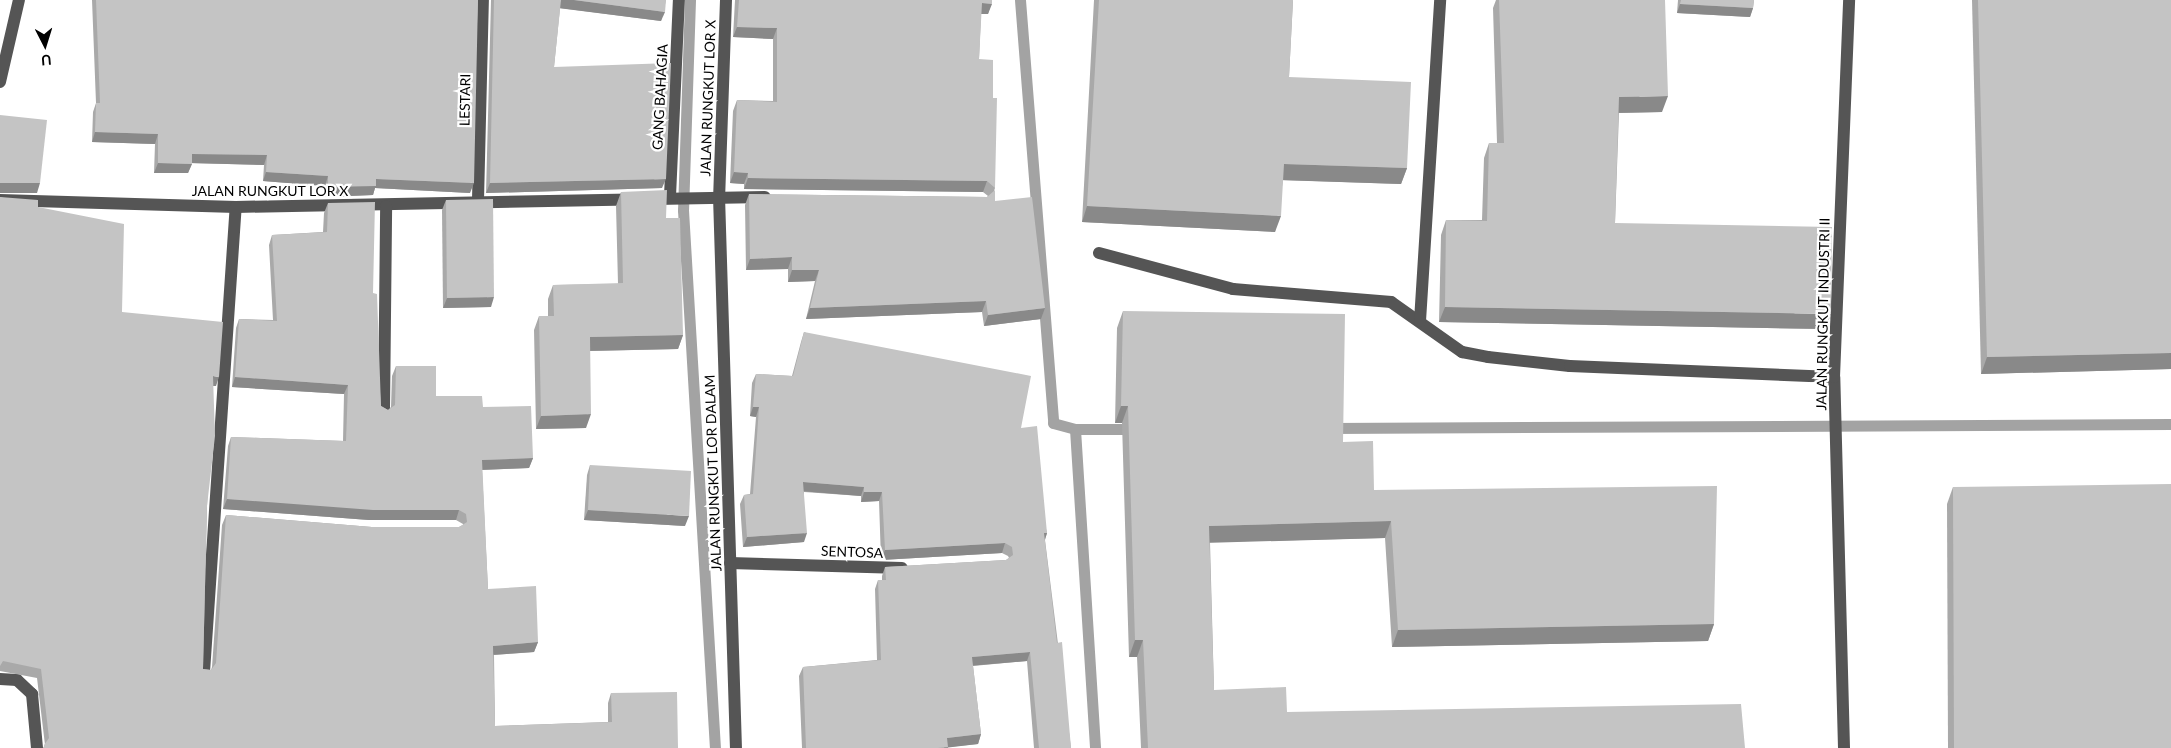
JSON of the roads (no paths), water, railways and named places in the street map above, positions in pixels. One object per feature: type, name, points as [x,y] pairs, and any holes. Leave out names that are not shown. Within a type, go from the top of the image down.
[{"type":"street","points":[[0,82],[19,0]]},
{"type":"street","name":"LESTARI","points":[[478,200],[483,0]]},
{"type":"street","name":"GANG BAHAGIA","points":[[672,196],[679,0]]},
{"type":"street","name":"JALAN RUNGKUT LOR X","points":[[719,196],[726,0]]},
{"type":"street","points":[[1420,321],[1440,0]]},
{"type":"street","name":"JALAN RUNGKUT INDUSTRI II","points":[[1844,748],[1834,377],[1849,0]]},
{"type":"street","name":"JALAN RUNGKUT LOR X","points":[[0,200],[236,207],[386,206],[478,200],[672,196],[778,197]]},
{"type":"street","name":"JALAN RUNGKUT LOR DALAM","points":[[719,196],[736,748]]},
{"type":"street","points":[[384,411],[386,206]]},
{"type":"street","points":[[204,672],[212,516],[236,207]]},
{"type":"street","points":[[1099,253],[1233,289],[1296,297],[1369,298],[1391,302],[1462,352],[1488,357],[1570,366],[1834,377]]},
{"type":"street","points":[[212,516],[232,518]]},
{"type":"street","name":"SENTOSA","points":[[730,564],[914,567]]},
{"type":"street","points":[[0,679],[17,680],[32,694],[37,748]]},
{"type":"waterway","points":[[690,0],[683,210],[715,748]]},
{"type":"waterway","points":[[1020,0],[1053,423],[1075,429],[1136,429]]},
{"type":"waterway","points":[[1329,428],[2171,424]]},
{"type":"waterway","points":[[1075,429],[1095,748]]}]
